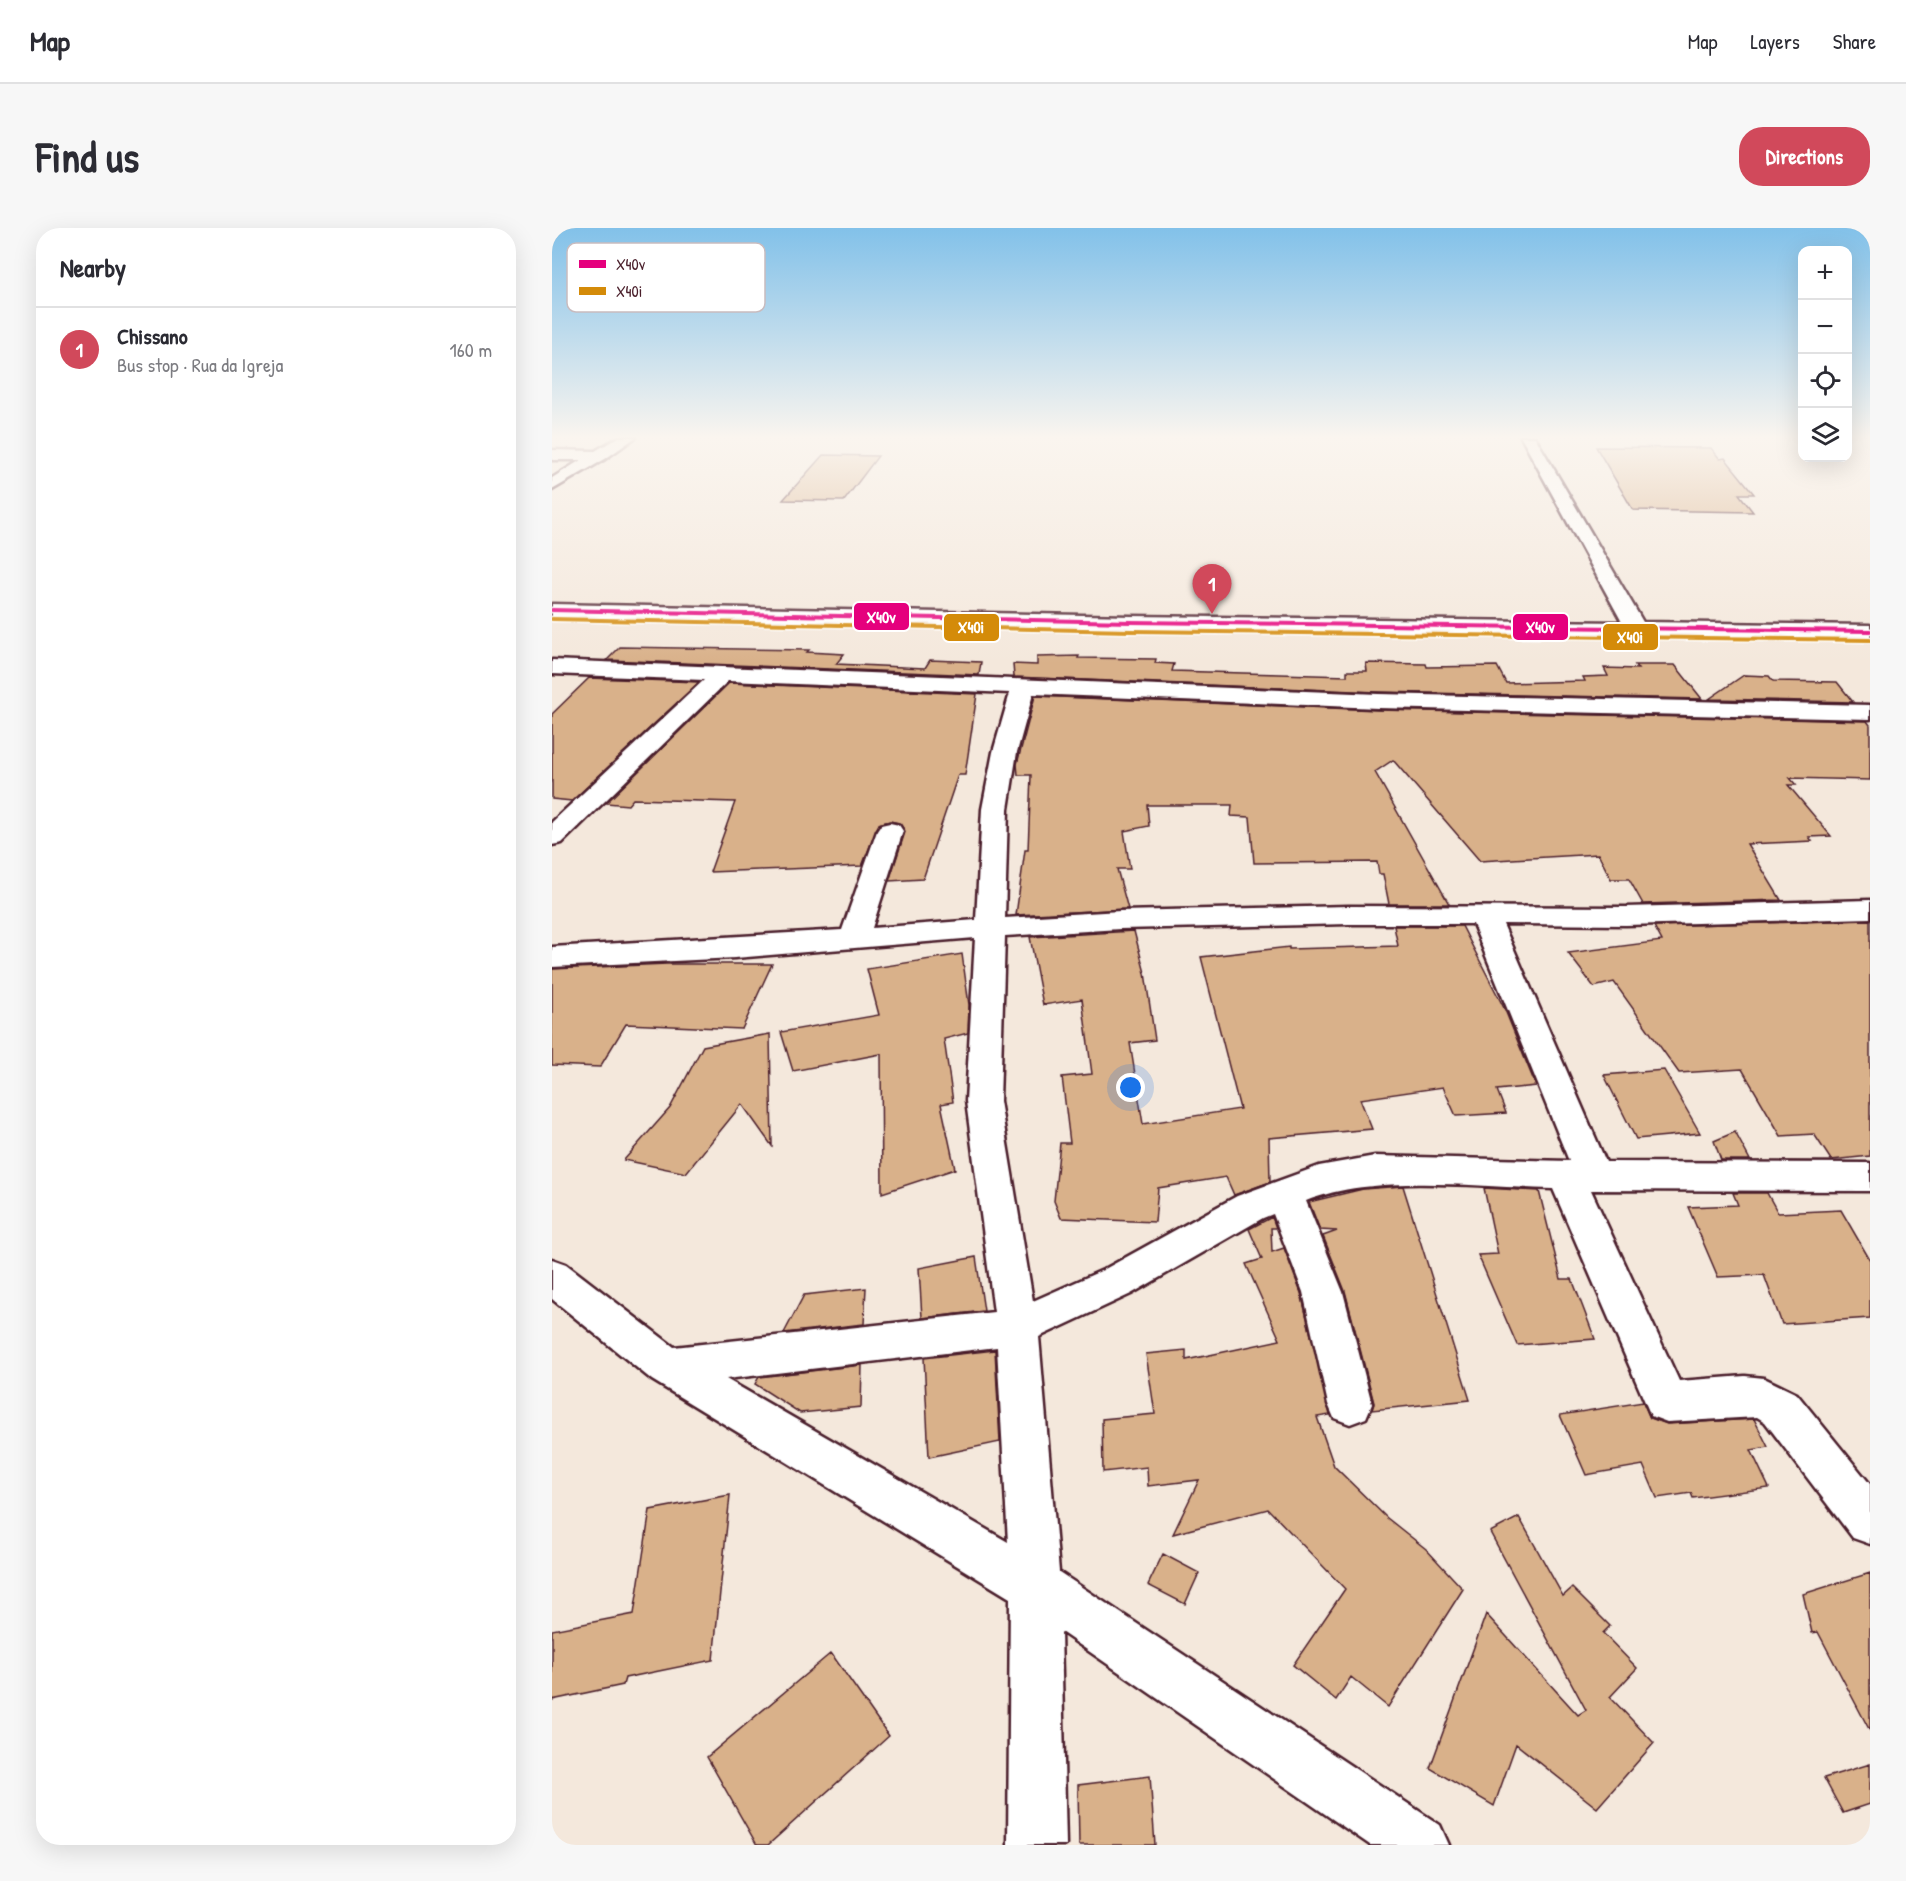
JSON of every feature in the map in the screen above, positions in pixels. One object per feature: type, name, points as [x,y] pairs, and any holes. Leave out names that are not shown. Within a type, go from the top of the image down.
[{"type":"street","points":[[1571,512],[1636,628]]},
{"type":"street","points":[[552,610],[1119,622],[1870,631]]},
{"type":"street","points":[[552,667],[724,672],[1023,687],[1565,706],[1870,712]]},
{"type":"street","points":[[552,837],[605,783],[691,707],[724,672]]},
{"type":"street","points":[[1023,687],[1005,753],[995,809],[983,1101],[1017,1327],[1035,1585],[1036,1845]]},
{"type":"street","points":[[854,938],[890,831]]},
{"type":"street","points":[[552,957],[700,950],[990,928],[1132,920],[1484,915],[1626,916],[1870,909]]},
{"type":"street","points":[[1484,915],[1580,1176],[1667,1402],[1745,1396],[1764,1398],[1773,1403],[1781,1408],[1801,1432],[1870,1521]]},
{"type":"street","points":[[667,1367],[1017,1327],[1117,1282],[1250,1207],[1319,1180],[1375,1170],[1580,1176],[1870,1177]]},
{"type":"street","points":[[1284,1194],[1323,1292],[1350,1404]]},
{"type":"street","points":[[552,1275],[667,1367],[1035,1585],[1420,1845]]},
{"type":"building","points":[[620,647],[809,650],[807,652],[844,654],[836,664],[925,668],[930,660],[981,662],[979,675],[607,660]]},
{"type":"building","points":[[1079,656],[1078,658],[1156,659],[1155,663],[1174,664],[1172,671],[1347,676],[1347,671],[1367,671],[1366,663],[1426,664],[1427,667],[1497,666],[1506,683],[1585,681],[1583,677],[1608,676],[1604,668],[1638,669],[1635,665],[1675,665],[1702,699],[1378,692],[1014,677],[1013,664],[1037,665],[1037,657]]},
{"type":"building","points":[[1744,675],[1769,676],[1773,681],[1837,682],[1853,702],[1709,699]]},
{"type":"building","points":[[589,678],[699,682],[572,801],[552,799],[552,714]]},
{"type":"building","points":[[729,683],[977,694],[965,775],[958,775],[923,879],[889,881],[905,832],[899,823],[890,821],[879,824],[862,866],[710,872],[735,802],[633,799],[628,805],[606,803]]},
{"type":"building","points":[[1035,696],[1378,710],[1867,721],[1870,725],[1870,780],[1790,778],[1796,785],[1788,785],[1831,836],[1809,837],[1812,841],[1747,844],[1781,900],[1643,904],[1629,879],[1611,879],[1598,854],[1480,861],[1393,760],[1375,772],[1449,904],[1389,904],[1383,874],[1379,874],[1377,862],[1254,863],[1250,817],[1231,816],[1232,805],[1147,805],[1149,826],[1124,831],[1130,869],[1117,869],[1128,909],[1016,915],[1025,850],[1028,850],[1031,775],[1018,775],[1017,764]]},
{"type":"building","points":[[1870,920],[1870,1156],[1831,1160],[1814,1134],[1781,1136],[1742,1069],[1679,1073],[1614,982],[1594,987],[1568,953],[1662,941],[1654,926]]},
{"type":"building","points":[[1394,926],[1462,926],[1505,1010],[1536,1086],[1497,1090],[1506,1113],[1456,1116],[1443,1087],[1360,1099],[1372,1129],[1269,1138],[1270,1182],[1234,1195],[1226,1177],[1158,1188],[1155,1222],[1061,1218],[1054,1201],[1060,1143],[1070,1143],[1062,1077],[1092,1074],[1082,999],[1043,1005],[1030,937],[1134,931],[1145,973],[1155,1040],[1130,1043],[1143,1124],[1240,1109],[1201,957],[1289,947],[1289,949],[1398,946]]},
{"type":"building","points":[[962,954],[969,1005],[968,1033],[944,1039],[953,1102],[941,1104],[955,1169],[882,1193],[881,1054],[793,1071],[781,1032],[879,1015],[867,969]]},
{"type":"building","points":[[667,964],[772,964],[742,1029],[626,1024],[600,1067],[552,1065],[552,969]]},
{"type":"building","points":[[770,1034],[772,1146],[742,1104],[686,1173],[624,1160],[670,1108],[703,1046]]},
{"type":"building","points":[[1664,1070],[1700,1133],[1636,1139],[1604,1075]]},
{"type":"building","points":[[1735,1132],[1750,1160],[1721,1160],[1714,1141]]},
{"type":"building","points":[[1403,1186],[1470,1400],[1372,1410],[1374,1403],[1345,1291],[1323,1236],[1337,1231],[1320,1230],[1309,1202],[1363,1189]]},
{"type":"building","points":[[1484,1188],[1539,1191],[1561,1279],[1572,1279],[1595,1339],[1517,1345],[1478,1255],[1498,1254]]},
{"type":"building","points":[[1733,1193],[1767,1193],[1778,1213],[1841,1210],[1870,1260],[1870,1318],[1782,1324],[1764,1275],[1718,1277],[1688,1207],[1738,1205]]},
{"type":"building","points":[[1272,1217],[1276,1228],[1271,1228],[1272,1252],[1284,1248],[1301,1293],[1330,1415],[1317,1417],[1334,1466],[1387,1518],[1426,1549],[1463,1589],[1388,1707],[1351,1677],[1336,1700],[1293,1665],[1345,1589],[1268,1509],[1173,1534],[1199,1480],[1148,1486],[1147,1467],[1103,1472],[1102,1419],[1155,1414],[1146,1354],[1186,1350],[1186,1360],[1280,1340],[1246,1264],[1262,1259],[1249,1229]]},
{"type":"building","points":[[976,1257],[984,1311],[922,1318],[919,1268]]},
{"type":"building","points":[[866,1288],[864,1324],[784,1333],[804,1295]]},
{"type":"building","points":[[995,1350],[1000,1442],[929,1457],[924,1358]]},
{"type":"building","points":[[862,1365],[861,1407],[800,1413],[755,1384],[759,1377]]},
{"type":"building","points":[[1643,1402],[1650,1418],[1667,1424],[1754,1419],[1768,1447],[1751,1450],[1769,1488],[1693,1498],[1691,1493],[1657,1498],[1643,1465],[1586,1475],[1560,1415]]},
{"type":"building","points":[[730,1495],[713,1660],[625,1678],[623,1685],[552,1700],[552,1630],[634,1614],[650,1510]]},
{"type":"building","points":[[1519,1517],[1563,1596],[1572,1588],[1610,1626],[1603,1633],[1637,1668],[1610,1697],[1654,1743],[1597,1808],[1516,1744],[1494,1806],[1430,1768],[1486,1614],[1578,1715],[1586,1710],[1490,1532]]},
{"type":"building","points":[[1163,1554],[1199,1573],[1185,1604],[1148,1585]]},
{"type":"building","points":[[1870,1573],[1870,1731],[1818,1632],[1812,1633],[1803,1594]]},
{"type":"building","points":[[831,1653],[889,1736],[768,1845],[757,1845],[707,1757]]},
{"type":"building","points":[[1870,1764],[1870,1804],[1843,1813],[1824,1778]]},
{"type":"building","points":[[1150,1776],[1155,1845],[1079,1845],[1078,1785]]},
{"type":"transit line","name":"X40v","points":[[552,610],[1131,622],[1870,631]]},
{"type":"transit line","name":"X40i","points":[[552,619],[1131,631],[1870,640]]},
{"type":"place","name":"Chissano","points":[[1212,614]]}]
